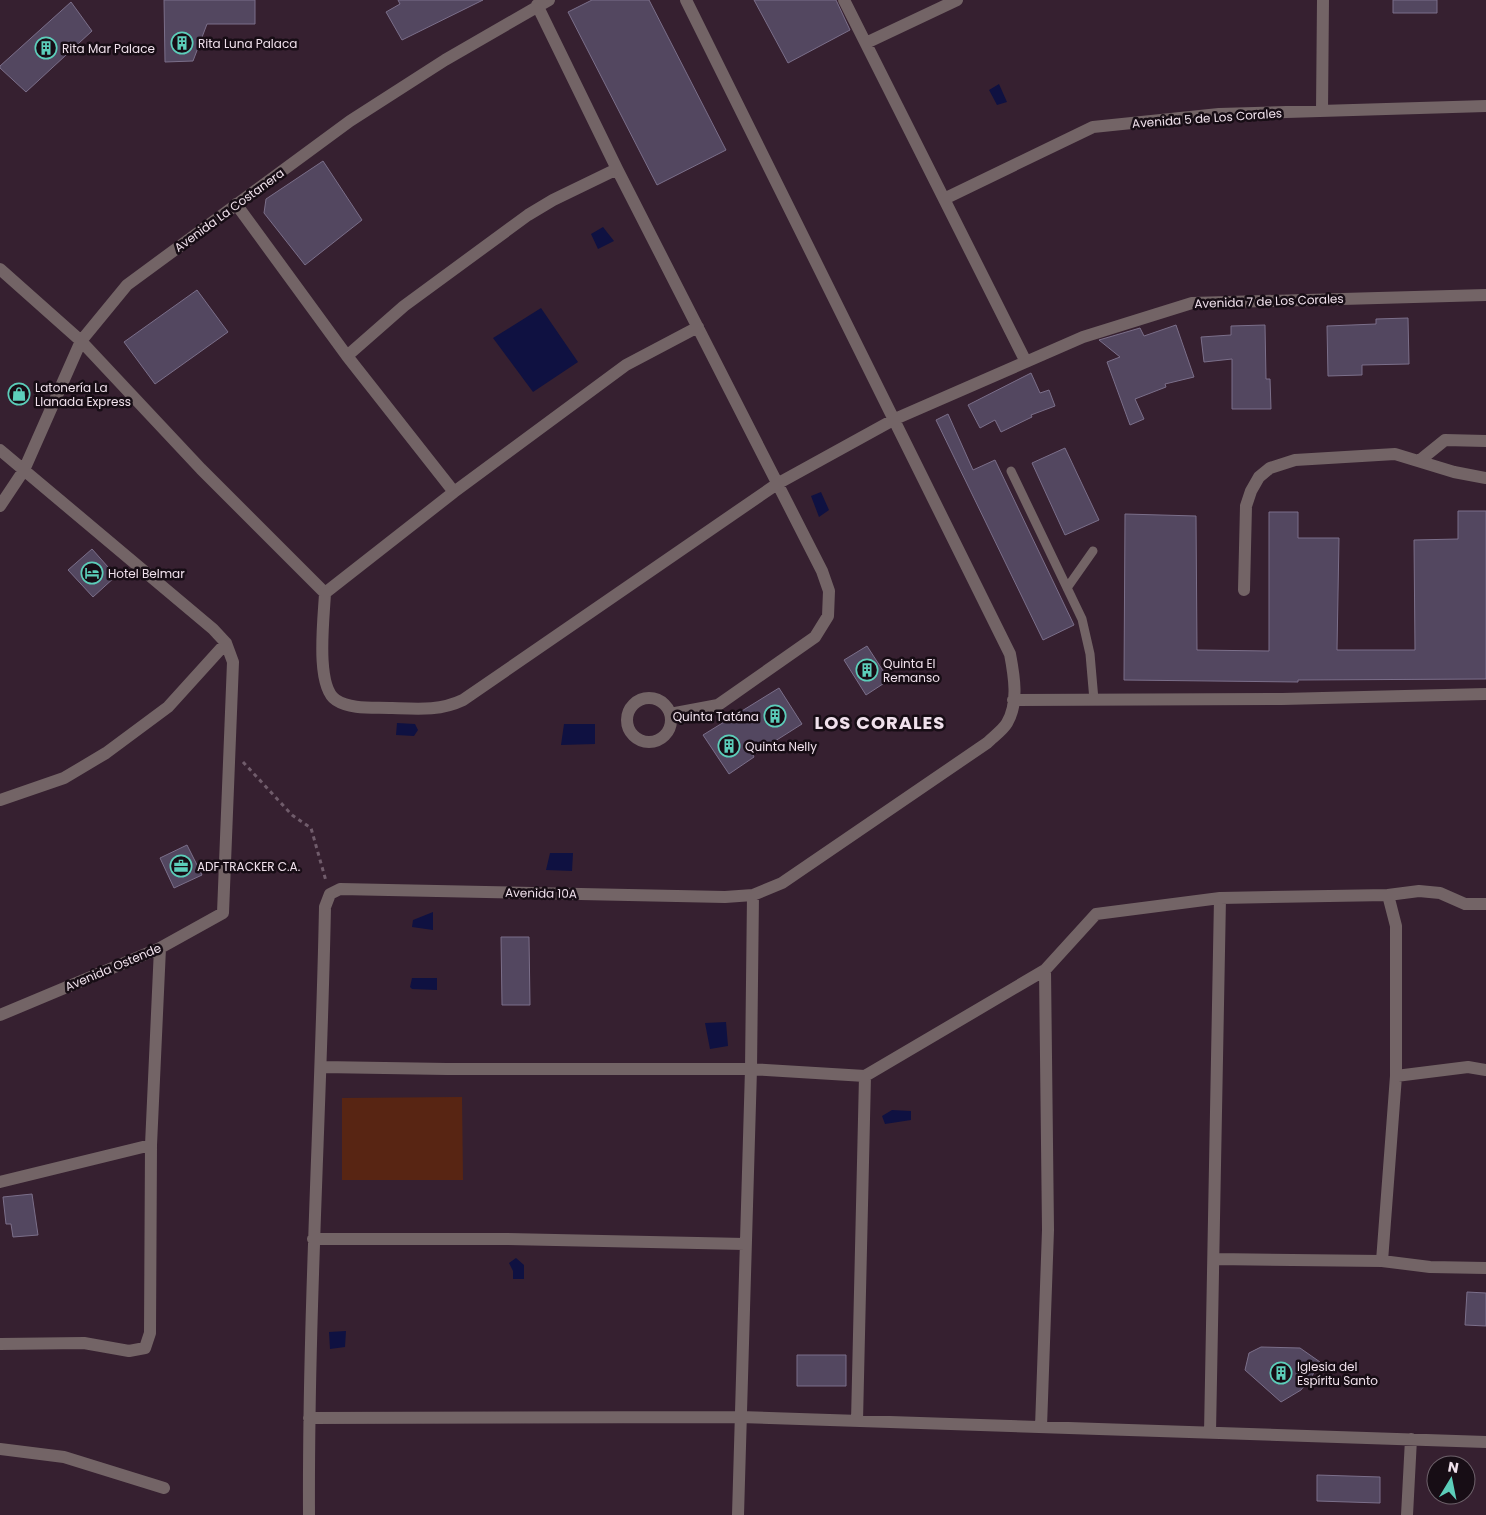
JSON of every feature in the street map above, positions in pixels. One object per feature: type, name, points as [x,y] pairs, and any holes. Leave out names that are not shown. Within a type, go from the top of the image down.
[{"type":"street","name":"Avenida 10A","points":[[330,894],[340,889],[725,897],[753,895],[782,883],[987,742],[1007,723],[1013,700],[1015,680],[1010,654],[686,0]]},
{"type":"street","points":[[844,0],[1026,362]]},
{"type":"street","points":[[866,43],[957,0]]},
{"type":"street","points":[[1322,111],[1323,0]]},
{"type":"street","points":[[543,3],[617,170],[822,571],[829,591],[828,616],[815,637],[718,705],[670,714]]},
{"type":"street","name":"Avenida La Costanera","points":[[0,506],[24,470],[81,341],[127,285],[350,121],[445,60],[543,3]]},
{"type":"street","name":"Avenida 5 de Los Corales","points":[[944,199],[1093,127],[1219,114],[1486,106]]},
{"type":"street","points":[[347,356],[404,306],[528,215],[553,200],[617,170]]},
{"type":"street","points":[[236,204],[347,356],[454,492]]},
{"type":"street","points":[[0,270],[81,341],[201,469],[325,593],[454,492],[626,365],[698,327]]},
{"type":"street","name":"Avenida 7 de Los Corales","points":[[325,593],[324,682],[335,700],[352,706],[435,709],[450,706],[463,700],[777,484],[895,419],[1083,337],[1192,303],[1486,295]]},
{"type":"street","points":[[1419,461],[1445,440],[1486,441]]},
{"type":"street","points":[[0,450],[213,629],[226,643],[232,662],[230,746]]},
{"type":"street","points":[[1244,590],[1246,506],[1250,491],[1259,477],[1270,468],[1295,460],[1395,454],[1486,478]]},
{"type":"street","points":[[0,800],[64,778],[106,753],[168,708],[226,643]]},
{"type":"street","points":[[1013,700],[1282,699],[1486,694]]},
{"type":"street","name":"Avenida Ostende","points":[[0,1015],[160,948],[223,914],[230,746]]},
{"type":"street","points":[[322,1067],[447,1070],[751,1069],[865,1076],[1045,970],[1096,914],[1220,898],[1388,896],[1419,891],[1440,893],[1465,904],[1486,904]]},
{"type":"street","points":[[309,1515],[313,1239],[322,1067],[325,907],[330,894]]},
{"type":"street","points":[[738,1515],[751,1069],[753,895]]},
{"type":"street","points":[[1382,1261],[1396,1076],[1396,926],[1388,896]]},
{"type":"street","points":[[1210,1433],[1220,898]]},
{"type":"street","points":[[0,1344],[84,1343],[129,1351],[145,1348],[150,1333],[151,1144],[160,948]]},
{"type":"street","points":[[1041,1427],[1048,1230],[1045,970]]},
{"type":"street","points":[[1396,1076],[1468,1067],[1486,1070]]},
{"type":"street","points":[[857,1421],[865,1076]]},
{"type":"street","points":[[0,1182],[151,1144]]},
{"type":"street","points":[[313,1239],[506,1239],[745,1244]]},
{"type":"street","points":[[1214,1259],[1382,1261],[1430,1267],[1486,1268]]},
{"type":"street","points":[[309,1418],[740,1417],[1486,1442]]},
{"type":"street","points":[[1407,1515],[1411,1439]]},
{"type":"street","points":[[0,1449],[64,1457],[164,1488]]},
{"type":"lane","points":[[1011,471],[1082,619],[1090,654],[1094,700]]},
{"type":"lane","points":[[1067,588],[1093,551]]},
{"type":"path","points":[[230,746],[292,814],[311,828],[330,894]]},
{"type":"shaded area","points":[[999,84],[1007,102],[997,105],[989,90]]},
{"type":"shaded area","points":[[603,227],[614,241],[598,249],[591,234]]},
{"type":"shaded area","points":[[541,308],[578,362],[533,392],[493,338]]},
{"type":"shaded area","points":[[821,492],[829,510],[819,517],[811,496]]},
{"type":"shaded area","points":[[397,723],[415,724],[418,730],[414,736],[396,735]]},
{"type":"shaded area","points":[[564,724],[595,724],[595,744],[561,745]]},
{"type":"shaded area","points":[[550,853],[573,853],[572,871],[546,870]]},
{"type":"shaded area","points":[[433,912],[433,930],[412,927],[413,920]]},
{"type":"shaded area","points":[[412,978],[437,978],[437,990],[412,989],[410,987]]},
{"type":"shaded area","points":[[726,1022],[728,1046],[710,1049],[705,1023]]},
{"type":"shaded area","points":[[462,1097],[463,1180],[342,1180],[342,1098]]},
{"type":"shaded area","points":[[892,1110],[911,1111],[911,1120],[885,1124],[882,1116]]},
{"type":"shaded area","points":[[516,1258],[524,1265],[524,1279],[513,1279],[513,1271],[509,1263]]},
{"type":"shaded area","points":[[346,1331],[345,1347],[330,1349],[329,1332]]},
{"type":"building","name":"Rita Luna Palaca","points":[[164,0],[255,0],[255,24],[207,24],[193,61],[165,62]]},
{"type":"building","points":[[398,0],[483,0],[402,40],[386,12],[400,4]]},
{"type":"building","points":[[592,0],[649,0],[726,150],[657,185],[568,12]]},
{"type":"building","points":[[754,0],[836,0],[850,30],[788,63]]},
{"type":"building","points":[[1393,0],[1437,0],[1437,13],[1393,13]]},
{"type":"building","name":"Rita Mar Palace","points":[[71,2],[92,31],[26,92],[0,66]]},
{"type":"building","points":[[323,161],[362,220],[305,265],[264,213],[266,199]]},
{"type":"building","points":[[197,290],[228,332],[155,384],[124,342]]},
{"type":"building","points":[[1408,318],[1409,364],[1362,365],[1362,375],[1328,376],[1327,326],[1376,324],[1376,319]]},
{"type":"building","points":[[1176,325],[1194,377],[1165,384],[1166,387],[1135,399],[1144,419],[1130,425],[1107,362],[1120,357],[1099,340],[1140,328],[1144,336]]},
{"type":"building","points":[[1265,325],[1266,379],[1270,379],[1271,409],[1232,409],[1232,359],[1204,362],[1201,337],[1231,335],[1231,326]]},
{"type":"building","points":[[1031,373],[1040,393],[1049,390],[1055,406],[1031,415],[1032,417],[1001,432],[995,420],[980,428],[968,405]]},
{"type":"building","points":[[948,414],[973,470],[995,460],[1074,625],[1043,640],[936,420]]},
{"type":"building","points":[[1065,448],[1099,520],[1065,535],[1032,463]]},
{"type":"building","points":[[1458,511],[1486,511],[1486,679],[1298,680],[1298,682],[1124,680],[1125,514],[1196,516],[1197,650],[1269,651],[1269,512],[1298,512],[1298,538],[1339,538],[1337,650],[1415,650],[1414,540],[1458,539]]},
{"type":"building","name":"Hotel Belmar","points":[[92,549],[116,576],[93,597],[68,570]]},
{"type":"building","name":"Quinta El Remanso","points":[[867,646],[889,680],[866,695],[844,660]]},
{"type":"building","points":[[779,688],[802,724],[753,755],[754,757],[729,774],[703,735]]},
{"type":"building","name":"ADF TRACKER C.A.","points":[[187,845],[202,875],[174,888],[160,858]]},
{"type":"building","points":[[501,937],[529,937],[530,1005],[502,1005]]},
{"type":"building","points":[[32,1194],[38,1235],[13,1237],[11,1224],[6,1224],[3,1197]]},
{"type":"building","points":[[1467,1292],[1486,1293],[1486,1326],[1465,1325]]},
{"type":"building","name":"Iglesia del Espíritu Santo","points":[[1261,1347],[1300,1348],[1320,1362],[1301,1390],[1281,1402],[1245,1370],[1249,1353]]},
{"type":"building","points":[[797,1355],[846,1355],[846,1386],[797,1386]]},
{"type":"building","points":[[1317,1475],[1380,1477],[1380,1503],[1317,1501]]},
{"type":"place","name":"Rita Luna Palaca","points":[[182,43]]},
{"type":"place","name":"Rita Mar Palace","points":[[46,48]]},
{"type":"place","name":"Latonería La Llanada Express","points":[[19,394]]},
{"type":"place","name":"Hotel Belmar","points":[[92,573]]},
{"type":"place","name":"Quinta El Remanso","points":[[867,670]]},
{"type":"place","name":"Quinta Tatána","points":[[775,716]]},
{"type":"place","name":"Quinta Nelly","points":[[729,746]]},
{"type":"place","name":"ADF TRACKER C.A.","points":[[181,866]]},
{"type":"place","name":"Iglesia del Espíritu Santo","points":[[1281,1373]]},
{"type":"district","name":"LOS CORALES","points":[[880,722]]}]
